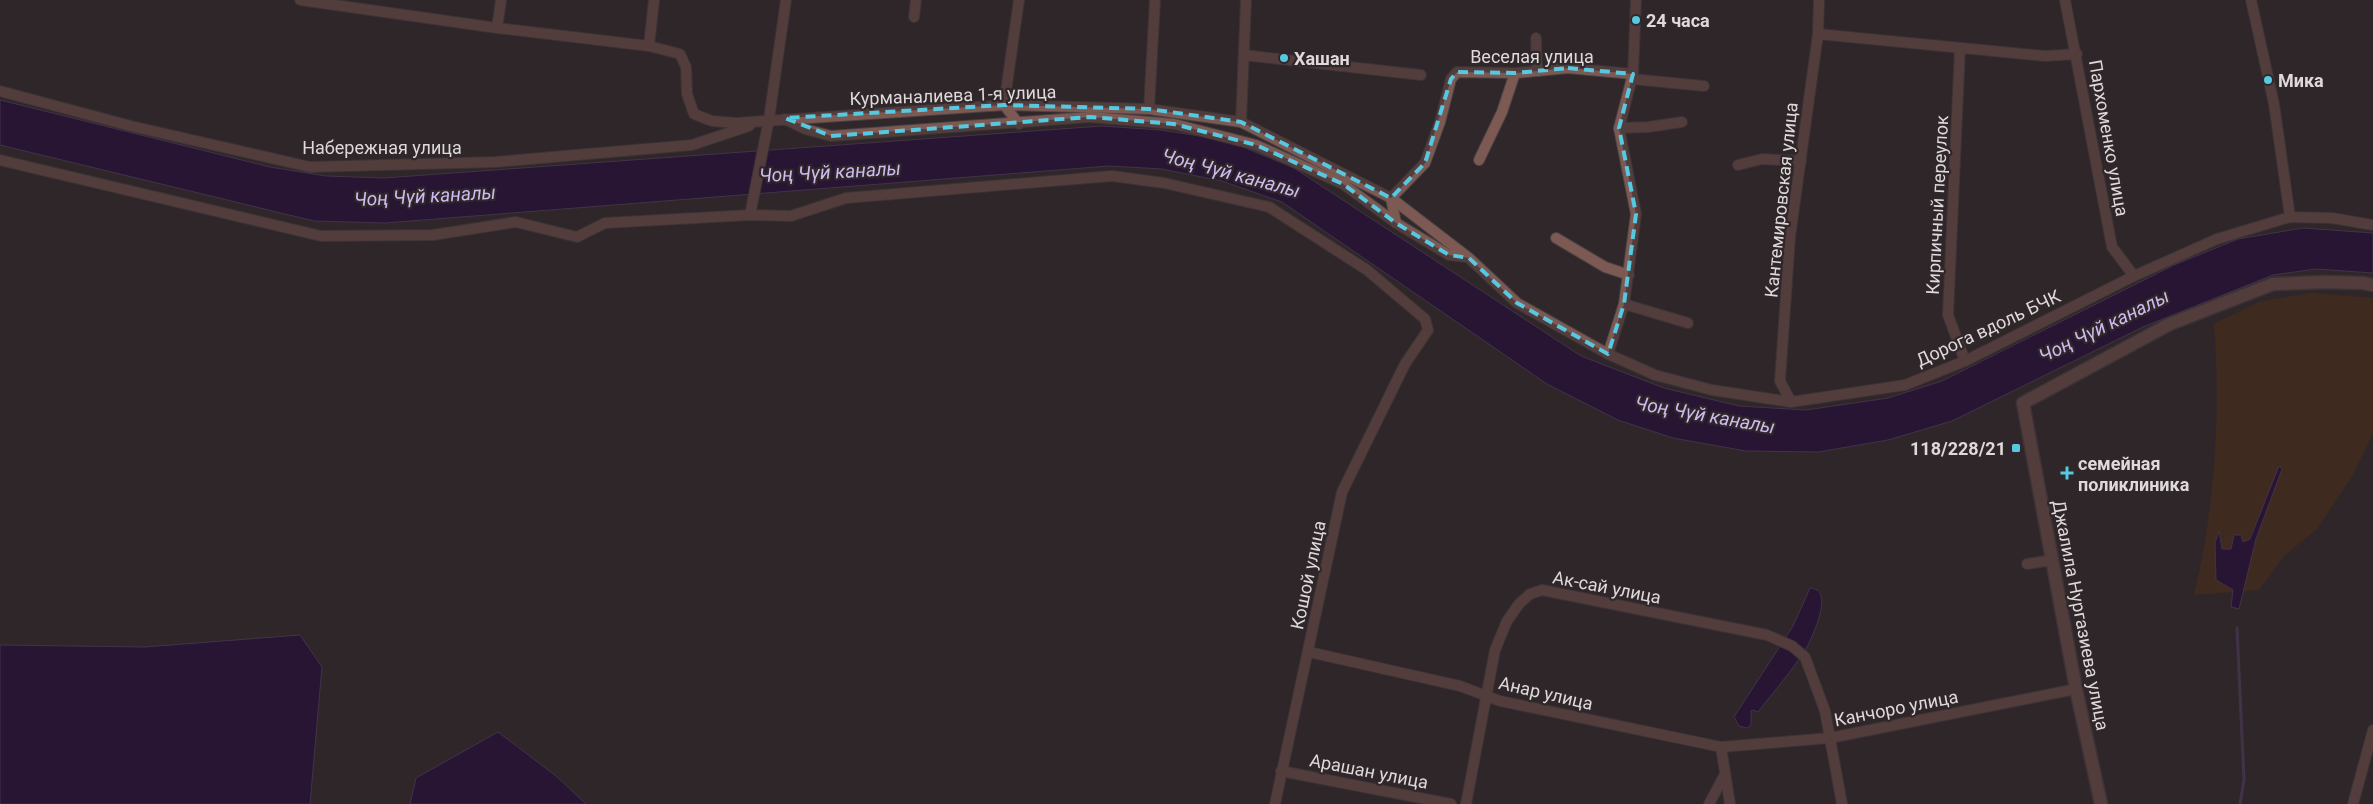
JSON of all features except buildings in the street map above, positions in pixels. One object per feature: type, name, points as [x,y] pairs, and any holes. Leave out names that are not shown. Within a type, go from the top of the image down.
[{"type":"street","points":[[300,0],[354,4],[497,28],[649,46],[680,54],[686,67],[687,94],[694,114],[712,121],[736,123],[769,120]]},
{"type":"street","points":[[497,28],[501,0]]},
{"type":"street","points":[[649,46],[654,0]]},
{"type":"street","points":[[751,210],[769,120],[786,0]]},
{"type":"street","points":[[914,17],[916,0]]},
{"type":"street","points":[[1019,0],[1004,105],[1019,124]]},
{"type":"street","points":[[1149,109],[1155,0]]},
{"type":"street","points":[[1246,0],[1241,122],[1256,145]]},
{"type":"street","points":[[1608,354],[1624,304],[1630,275],[1636,214],[1619,128],[1633,77],[1636,0]]},
{"type":"street","name":"Кантемировская улица","points":[[1791,402],[1780,381],[1790,237],[1818,34],[1819,0]]},
{"type":"street","name":"Пархоменко улица","points":[[2065,0],[2112,247],[2134,276]]},
{"type":"street","points":[[2251,0],[2274,104],[2290,218]]},
{"type":"street","points":[[1818,34],[2044,56],[2076,54]]},
{"type":"street","points":[[1536,38],[1537,71]]},
{"type":"street","name":"Кирпичный переулок","points":[[1960,48],[1948,315],[1965,361]]},
{"type":"street","points":[[1244,55],[1421,75]]},
{"type":"street","name":"Веселая улица","points":[[1391,198],[1425,163],[1440,122],[1451,79],[1457,72],[1515,73],[1568,68],[1704,86]]},
{"type":"street","points":[[1480,160],[1502,112],[1515,73]]},
{"type":"street","name":"Набережная улица","points":[[0,91],[132,126],[310,167],[495,162],[692,145],[769,120]]},
{"type":"street","name":"Курманалиева 1-я улица","points":[[769,120],[1004,105],[1149,109],[1241,122],[1391,198],[1470,258],[1517,302],[1608,354]]},
{"type":"street","points":[[785,118],[805,129],[831,136],[893,130],[1019,124],[1090,117],[1164,123],[1256,145],[1343,184],[1396,223],[1450,254],[1470,258]]},
{"type":"street","points":[[1619,128],[1648,127],[1682,122]]},
{"type":"street","points":[[1738,165],[1762,159],[1801,161]]},
{"type":"street","name":"Кошой улица","points":[[0,160],[321,236],[433,235],[516,222],[577,237],[605,223],[751,210],[791,216],[846,198],[1112,176],[1164,182],[1269,208],[1367,270],[1425,319],[1428,330],[1405,364],[1342,492],[1275,804]]},
{"type":"street","points":[[1391,198],[1396,223]]},
{"type":"street","name":"Дорога вдоль БЧК","points":[[1608,354],[1655,375],[1712,390],[1791,402],[1905,385],[1965,361],[2134,276],[2216,240],[2290,218],[2332,218],[2373,225]]},
{"type":"street","points":[[1556,238],[1605,267],[1630,275]]},
{"type":"street","name":"Джалила Нургазиева улица","points":[[2101,804],[2076,689],[2023,402],[2170,324],[2273,284],[2325,282],[2373,285]]},
{"type":"street","points":[[1624,304],[1688,323]]},
{"type":"street","points":[[2027,564],[2052,560]]},
{"type":"street","name":"Ак-сай улица","points":[[1466,804],[1495,650],[1507,621],[1519,604],[1530,594],[1542,590],[1767,635],[1792,646],[1806,658],[1825,711],[1830,738]]},
{"type":"street","name":"Анар улица","points":[[1309,652],[1460,686],[1500,701],[1721,747]]},
{"type":"street","name":"Канчоро улица","points":[[1721,747],[1830,738],[2076,689]]},
{"type":"street","points":[[2353,804],[2373,730]]},
{"type":"street","points":[[1830,738],[1842,804]]},
{"type":"street","points":[[1721,747],[1730,804]]},
{"type":"street","name":"Арашан улица","points":[[1281,770],[1451,804]]},
{"type":"street","points":[[1709,804],[1725,774]]},
{"type":"highlighted area","points":[[1568,68],[1633,74],[1619,128],[1636,214],[1624,304],[1608,354],[1517,303],[1469,258],[1449,255],[1396,223],[1343,184],[1256,145],[1174,124],[1090,117],[831,136],[785,118],[1004,105],[1149,109],[1241,122],[1391,198],[1425,163],[1451,79],[1457,72],[1515,73]]},
{"type":"shaded area","points":[[2310,293],[2373,298],[2373,433],[2351,478],[2317,529],[2283,557],[2259,590],[2194,595],[2207,529],[2214,460],[2217,391],[2214,324],[2259,302]]},
{"type":"water","name":"Чоң Чүй каналы","points":[[0,100],[270,167],[326,176],[384,178],[1102,126],[1160,130],[1226,140],[1294,168],[1581,356],[1664,388],[1739,406],[1806,410],[1888,398],[1942,381],[2174,265],[2238,239],[2303,228],[2373,233],[2373,273],[2316,269],[2273,275],[2143,327],[1952,421],[1888,440],[1818,452],[1746,451],[1673,438],[1618,420],[1547,384],[1282,202],[1222,181],[1162,169],[1109,166],[385,223],[314,221],[0,145]]},
{"type":"water","points":[[2279,466],[2282,469],[2256,539],[2239,609],[2231,607],[2233,590],[2216,580],[2215,543],[2219,531],[2222,549],[2231,549],[2234,535],[2241,535],[2243,542],[2250,539]]},
{"type":"water","points":[[1810,588],[1817,590],[1821,596],[1822,604],[1814,633],[1807,647],[1758,712],[1751,711],[1751,725],[1747,728],[1739,726],[1734,717],[1793,626]]},
{"type":"water","points":[[300,635],[322,667],[310,804],[0,804],[0,645],[145,647]]},
{"type":"water","points":[[498,732],[556,776],[586,804],[410,804],[416,778]]},
{"type":"waterway","points":[[2237,628],[2244,780],[2240,804]]},
{"type":"place","name":"24 часа","points":[[1636,20]]},
{"type":"place","name":"Хашан","points":[[1284,58]]},
{"type":"place","name":"Мика","points":[[2268,80]]},
{"type":"place","name":"118/228/21","points":[[2016,448]]},
{"type":"place","name":"семейная поликлиника","points":[[2067,473]]}]
